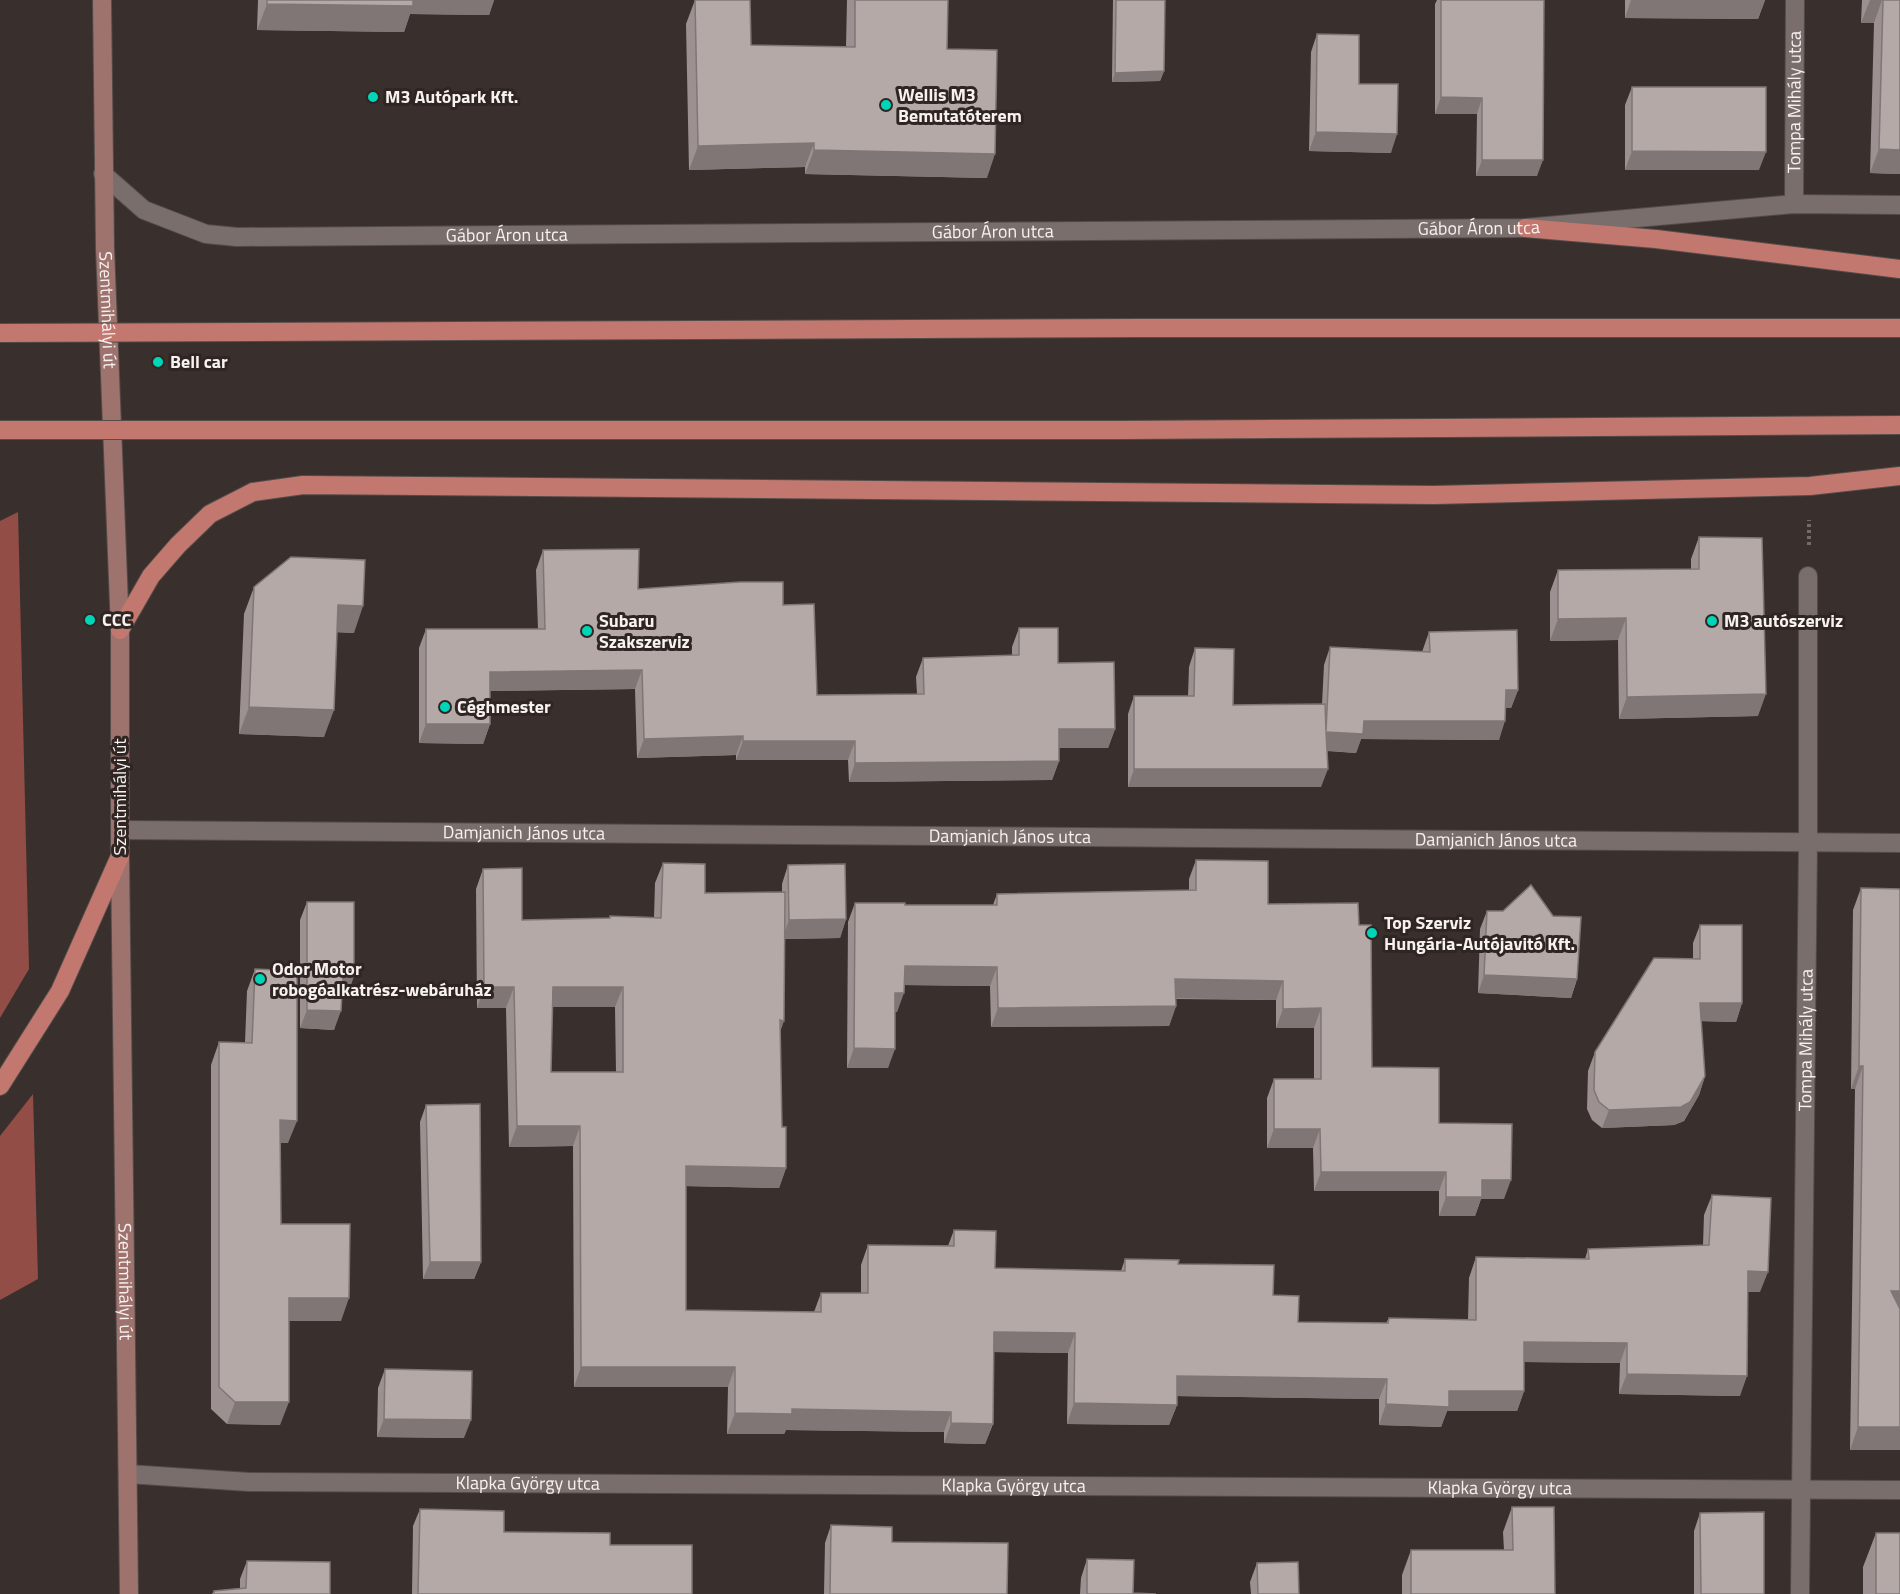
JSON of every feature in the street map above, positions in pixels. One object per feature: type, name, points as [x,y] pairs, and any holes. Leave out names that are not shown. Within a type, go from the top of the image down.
[{"type":"main road","name":"Szentmihályi út","points":[[102,0],[103,174],[120,630],[120,856],[129,1594]]},
{"type":"main road","points":[[1525,228],[1656,239],[1900,268]]},
{"type":"main road","points":[[0,333],[1141,328],[1900,328]]},
{"type":"main road","points":[[0,430],[1124,430],[1900,425]]},
{"type":"main road","points":[[120,630],[151,576],[178,544],[210,514],[253,492],[303,485],[1434,495],[1810,486],[1900,476]]},
{"type":"main road","points":[[0,1086],[60,991],[120,856]]},
{"type":"street","name":"Tompa Mihály utca","points":[[1794,204],[1795,0]]},
{"type":"street","name":"Gábor Áron utca","points":[[103,174],[144,210],[206,234],[237,237],[1525,228],[1794,204],[1900,205]]},
{"type":"street","name":"Tompa Mihály utca","points":[[1800,1594],[1809,576]]},
{"type":"street","name":"Damjanich János utca","points":[[120,830],[1900,843]]},
{"type":"street","name":"Klapka György utca","points":[[128,1474],[249,1482],[1900,1490]]},
{"type":"path","points":[[1809,576],[1810,486]]},
{"type":"shaded area","points":[[18,512],[29,969],[0,1018],[0,521]]},
{"type":"shaded area","points":[[33,1094],[38,1279],[0,1300],[0,1136]]},
{"type":"building","points":[[267,0],[413,0],[413,6],[267,4]]},
{"type":"building","points":[[695,0],[750,0],[751,45],[855,47],[855,0],[948,0],[947,49],[997,50],[995,154],[814,150],[814,143],[698,146]]},
{"type":"building","points":[[1116,0],[1165,0],[1164,71],[1115,73]]},
{"type":"building","points":[[1441,0],[1544,0],[1543,160],[1482,160],[1482,98],[1441,97]]},
{"type":"building","points":[[1883,0],[1900,0],[1900,150],[1879,149]]},
{"type":"building","points":[[1317,34],[1359,35],[1359,84],[1398,84],[1397,134],[1316,132]]},
{"type":"building","points":[[1632,87],[1766,87],[1766,152],[1632,151]]},
{"type":"building","points":[[1699,537],[1762,538],[1766,694],[1627,697],[1626,618],[1558,619],[1558,570],[1699,569]]},
{"type":"building","points":[[639,549],[638,589],[740,582],[783,582],[783,605],[814,604],[817,695],[924,694],[923,658],[1019,655],[1019,628],[1058,628],[1058,663],[1114,662],[1115,729],[1059,729],[1059,761],[855,763],[855,741],[743,741],[743,736],[644,739],[642,670],[490,672],[490,724],[426,724],[426,629],[545,629],[543,550]]},
{"type":"building","points":[[291,557],[365,560],[363,606],[338,605],[334,710],[249,707],[254,587]]},
{"type":"building","points":[[1517,630],[1518,690],[1506,690],[1505,721],[1364,721],[1363,734],[1326,732],[1328,769],[1134,769],[1134,696],[1194,696],[1195,648],[1234,649],[1233,705],[1325,704],[1326,731],[1330,647],[1430,652],[1429,632]]},
{"type":"building","points":[[1196,860],[1268,861],[1268,904],[1358,903],[1359,925],[1371,925],[1372,1067],[1439,1068],[1439,1123],[1512,1124],[1511,1180],[1482,1180],[1482,1197],[1446,1197],[1446,1172],[1321,1172],[1320,1129],[1274,1129],[1274,1079],[1321,1079],[1321,1008],[1283,1009],[1283,981],[1175,979],[1176,1006],[998,1008],[997,967],[905,966],[904,993],[895,993],[895,1049],[854,1048],[855,903],[997,905],[997,894],[1196,890]]},
{"type":"building","points":[[663,863],[705,864],[705,893],[785,892],[784,1021],[780,1020],[782,1127],[786,1127],[786,1168],[686,1166],[686,1310],[821,1312],[821,1293],[868,1293],[868,1245],[954,1246],[954,1230],[996,1231],[995,1268],[1125,1271],[1125,1259],[1179,1260],[1178,1264],[1274,1265],[1273,1295],[1299,1296],[1298,1322],[1388,1323],[1389,1318],[1476,1320],[1476,1257],[1589,1259],[1588,1249],[1709,1245],[1712,1195],[1771,1198],[1768,1272],[1748,1271],[1747,1376],[1627,1374],[1627,1343],[1524,1342],[1524,1391],[1449,1391],[1449,1407],[1386,1404],[1387,1379],[1177,1376],[1177,1405],[1074,1403],[1075,1333],[994,1332],[993,1424],[951,1423],[951,1412],[792,1409],[792,1414],[735,1413],[735,1367],[581,1367],[580,1126],[517,1126],[514,987],[484,987],[483,869],[522,868],[522,920],[610,918],[610,916],[661,918]],"holes":[[[553,987],[623,987],[623,1072],[551,1072]]]},
{"type":"building","points":[[845,864],[846,919],[789,920],[788,865]]},
{"type":"building","points":[[1531,885],[1553,916],[1581,917],[1577,979],[1484,975],[1487,911],[1503,911]]},
{"type":"building","points":[[1861,888],[1900,889],[1900,1291],[1891,1291],[1900,1309],[1900,1427],[1858,1427],[1863,1066],[1859,1066]]},
{"type":"building","points":[[307,902],[354,902],[354,976],[343,975],[341,1011],[307,1010]]},
{"type":"building","points":[[1700,925],[1742,925],[1742,1003],[1700,1003],[1705,1076],[1690,1102],[1681,1107],[1609,1110],[1599,1102],[1594,1090],[1595,1052],[1654,958],[1700,959]]},
{"type":"building","points":[[255,969],[297,971],[297,1121],[280,1120],[281,1224],[350,1224],[349,1298],[289,1298],[289,1402],[235,1402],[219,1387],[219,1042],[252,1043]]},
{"type":"building","points":[[480,1104],[481,1262],[430,1262],[426,1105]]},
{"type":"building","points":[[385,1369],[472,1371],[471,1420],[384,1419]]},
{"type":"building","points":[[1512,1507],[1554,1507],[1555,1594],[1411,1594],[1411,1550],[1513,1550]]},
{"type":"building","points":[[420,1509],[504,1511],[504,1532],[610,1533],[610,1545],[692,1545],[692,1594],[418,1594]]},
{"type":"building","points":[[1764,1512],[1764,1594],[1701,1594],[1700,1513]]},
{"type":"building","points":[[831,1525],[892,1527],[892,1542],[1008,1543],[1007,1594],[830,1594]]},
{"type":"building","points":[[1876,1533],[1900,1533],[1900,1594],[1876,1594]]},
{"type":"building","points":[[1087,1559],[1134,1560],[1133,1593],[1156,1594],[1087,1594]]},
{"type":"building","points":[[247,1561],[330,1562],[330,1594],[214,1594],[214,1591],[246,1588]]},
{"type":"building","points":[[1298,1562],[1299,1594],[1258,1594],[1257,1563]]},
{"type":"place","name":"M3 Autópark Kft.","points":[[373,97]]},
{"type":"place","name":"Wellis M3 Bemutatóterem","points":[[886,105]]},
{"type":"place","name":"Bell car","points":[[158,362]]},
{"type":"place","name":"CCC","points":[[90,620]]},
{"type":"place","name":"M3 autószerviz","points":[[1712,621]]},
{"type":"place","name":"Subaru Szakszerviz","points":[[587,631]]},
{"type":"place","name":"Céghmester","points":[[445,707]]},
{"type":"place","name":"Top Szerviz Hungária-Autójavitó Kft.","points":[[1372,933]]},
{"type":"place","name":"Odor Motor robogóalkatrész-webáruház","points":[[260,979]]}]
